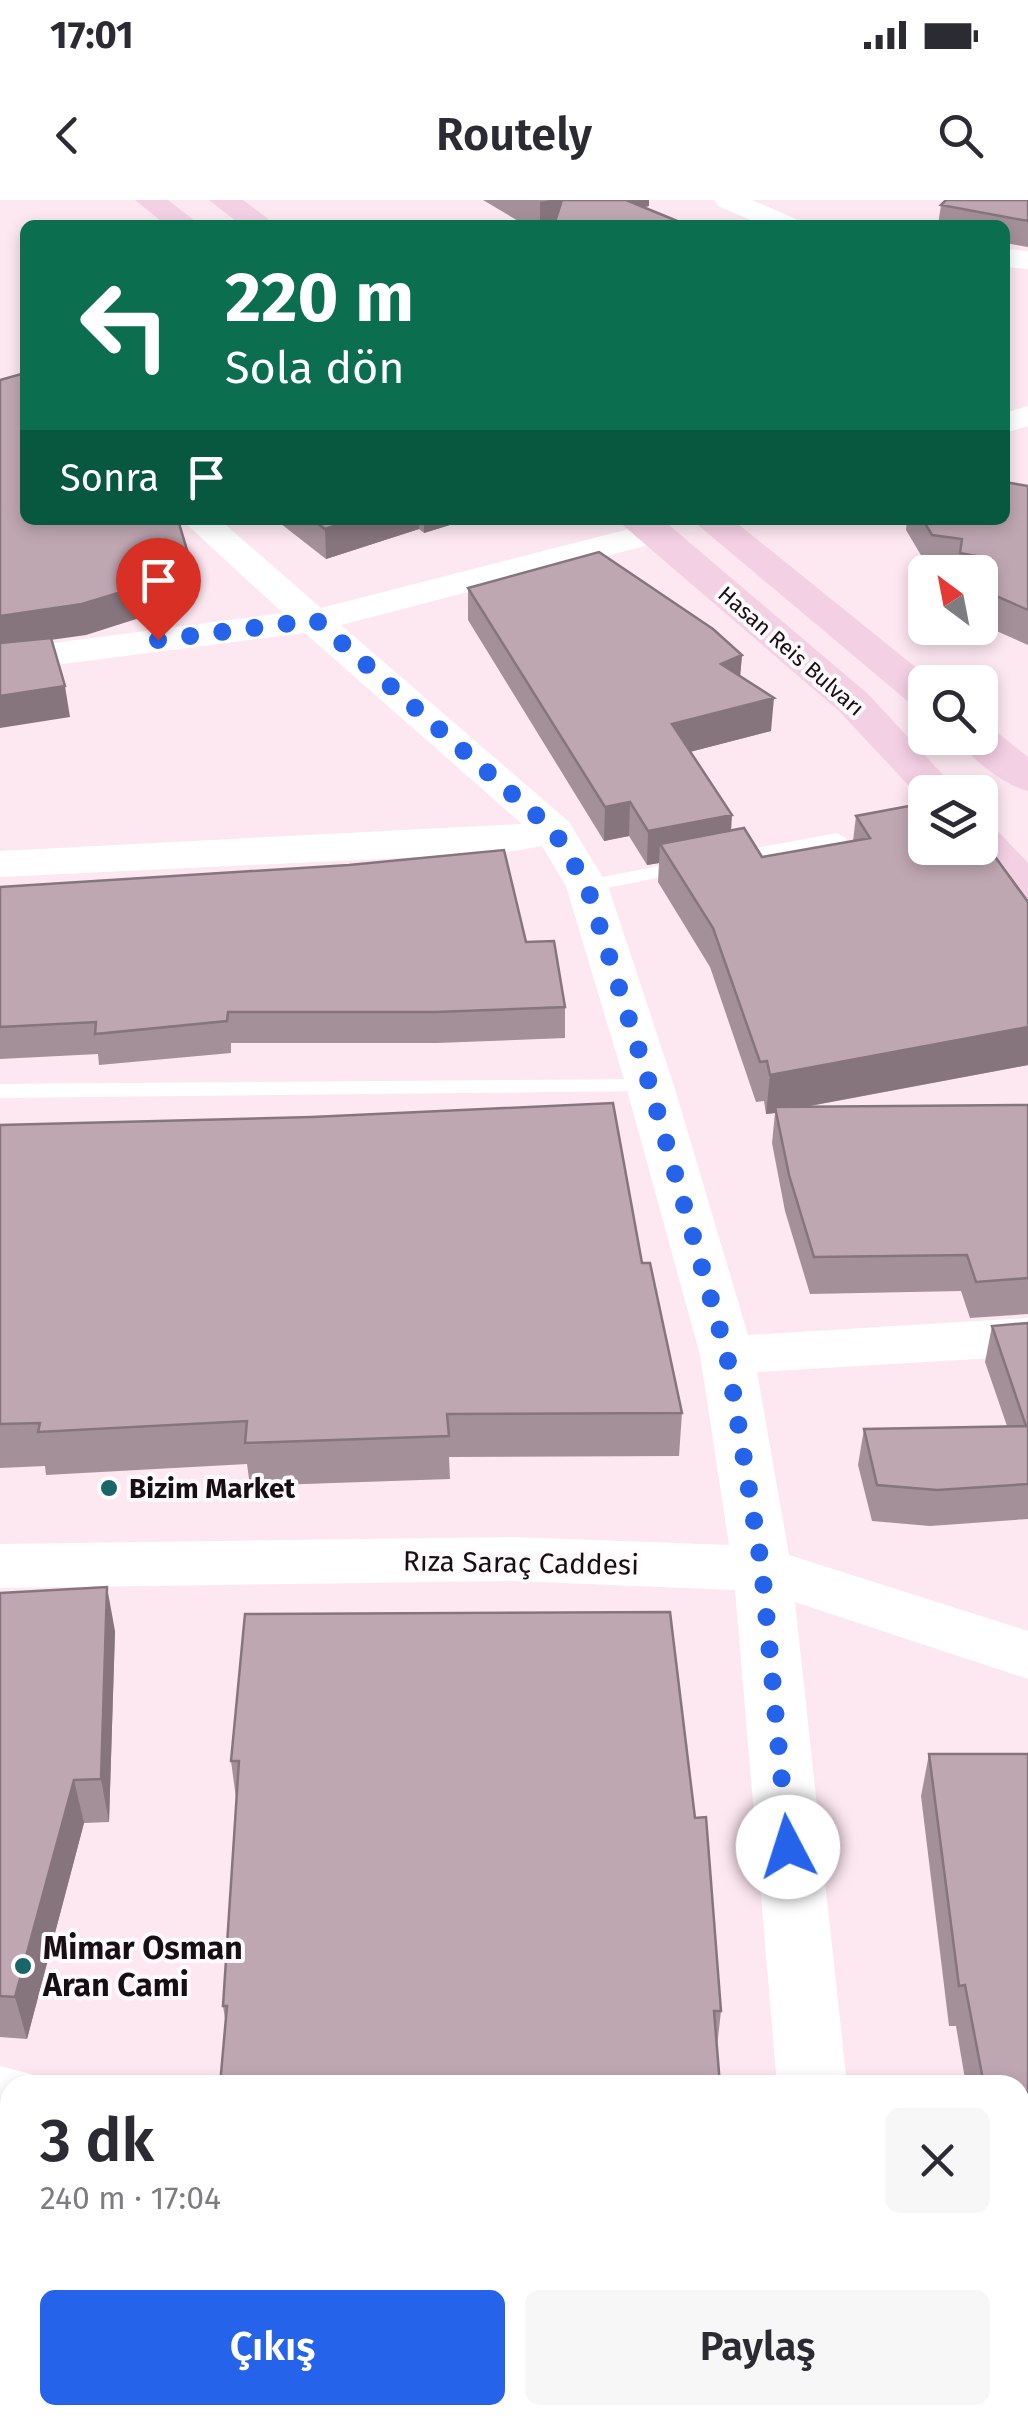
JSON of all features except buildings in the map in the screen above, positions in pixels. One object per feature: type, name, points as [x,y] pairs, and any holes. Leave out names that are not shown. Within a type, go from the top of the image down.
[{"type":"main road","points":[[149,200],[177,220]]},
{"type":"main road","points":[[222,200],[253,220]]},
{"type":"main road","name":"Hasan Reis Bulvarı","points":[[716,525],[908,681]]},
{"type":"main road","name":"Hasan Reis Bulvarı","points":[[646,527],[854,703],[922,775]]},
{"type":"main road","points":[[998,754],[1028,778]]},
{"type":"main road","points":[[998,857],[1028,889]]},
{"type":"street","points":[[728,200],[774,220]]},
{"type":"street","points":[[205,525],[554,831],[587,886],[650,1086],[727,1355],[762,1569],[811,2075]]},
{"type":"street","points":[[0,661],[316,620],[646,527]]},
{"type":"street","points":[[0,864],[503,840],[554,831]]},
{"type":"street","points":[[727,1355],[1028,1337]]},
{"type":"street","name":"Rıza Saraç Caddesi","points":[[0,1566],[513,1559],[762,1569],[1028,1656]]},
{"type":"lane","points":[[587,886],[837,838]]},
{"type":"lane","points":[[0,1091],[650,1086]]},
{"type":"place","name":"Bizim Market","points":[[109,1488]]},
{"type":"place","name":"Mimar Osman Aran Cami","points":[[23,1966]]},
{"type":"route","points":[[158,640],[316,620],[554,831],[587,886],[650,1086],[727,1355],[762,1569],[788,1847]]}]
